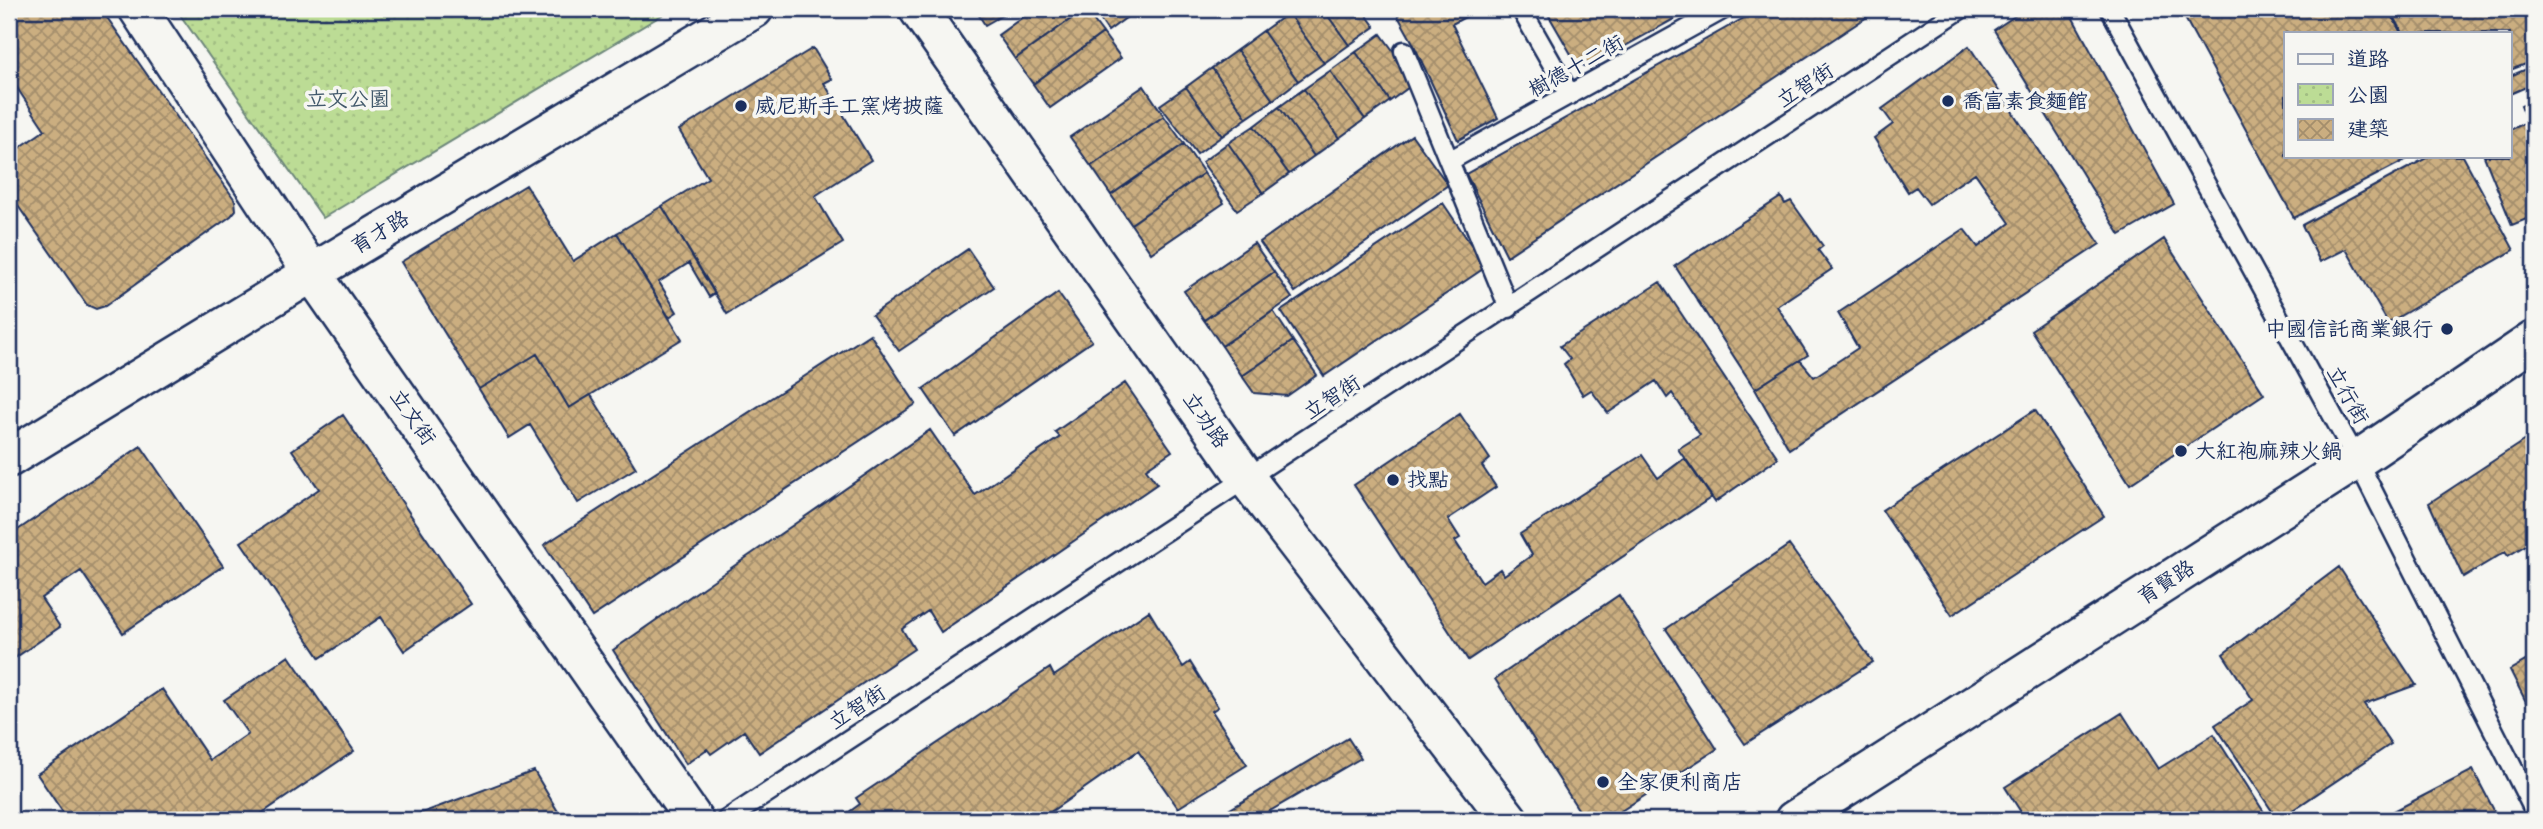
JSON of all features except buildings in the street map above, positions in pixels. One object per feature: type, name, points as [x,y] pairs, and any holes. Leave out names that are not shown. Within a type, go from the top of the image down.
[{"type":"street","name":"立文街","points":[[138,9],[312,273],[694,820]]},
{"type":"street","name":"育才路","points":[[9,458],[754,9]]},
{"type":"street","name":"立功路","points":[[918,9],[1247,479],[1509,820]]},
{"type":"street","name":"育賢路","points":[[1794,820],[2357,460],[2534,340]]},
{"type":"lane","points":[[1521,9],[1570,95]]},
{"type":"lane","name":"樹德十二街","points":[[1449,161],[1724,9]]},
{"type":"lane","name":"立智街","points":[[726,820],[1961,9]]},
{"type":"lane","name":"立行街","points":[[2110,9],[2357,460],[2534,810]]},
{"type":"lane","points":[[1404,51],[1509,307]]},
{"type":"green space","name":"立文公園","points":[[176,9],[672,9],[323,218]]},
{"type":"place","name":"喬富素食麵館","points":[[1948,101]]},
{"type":"place","name":"威尼斯手工窯烤披薩","points":[[741,106]]},
{"type":"place","name":"中國信託商業銀行","points":[[2447,329]]},
{"type":"place","name":"大紅袍麻辣火鍋","points":[[2181,451]]},
{"type":"place","name":"找點","points":[[1393,480]]},
{"type":"place","name":"全家便利商店","points":[[1603,782]]}]
